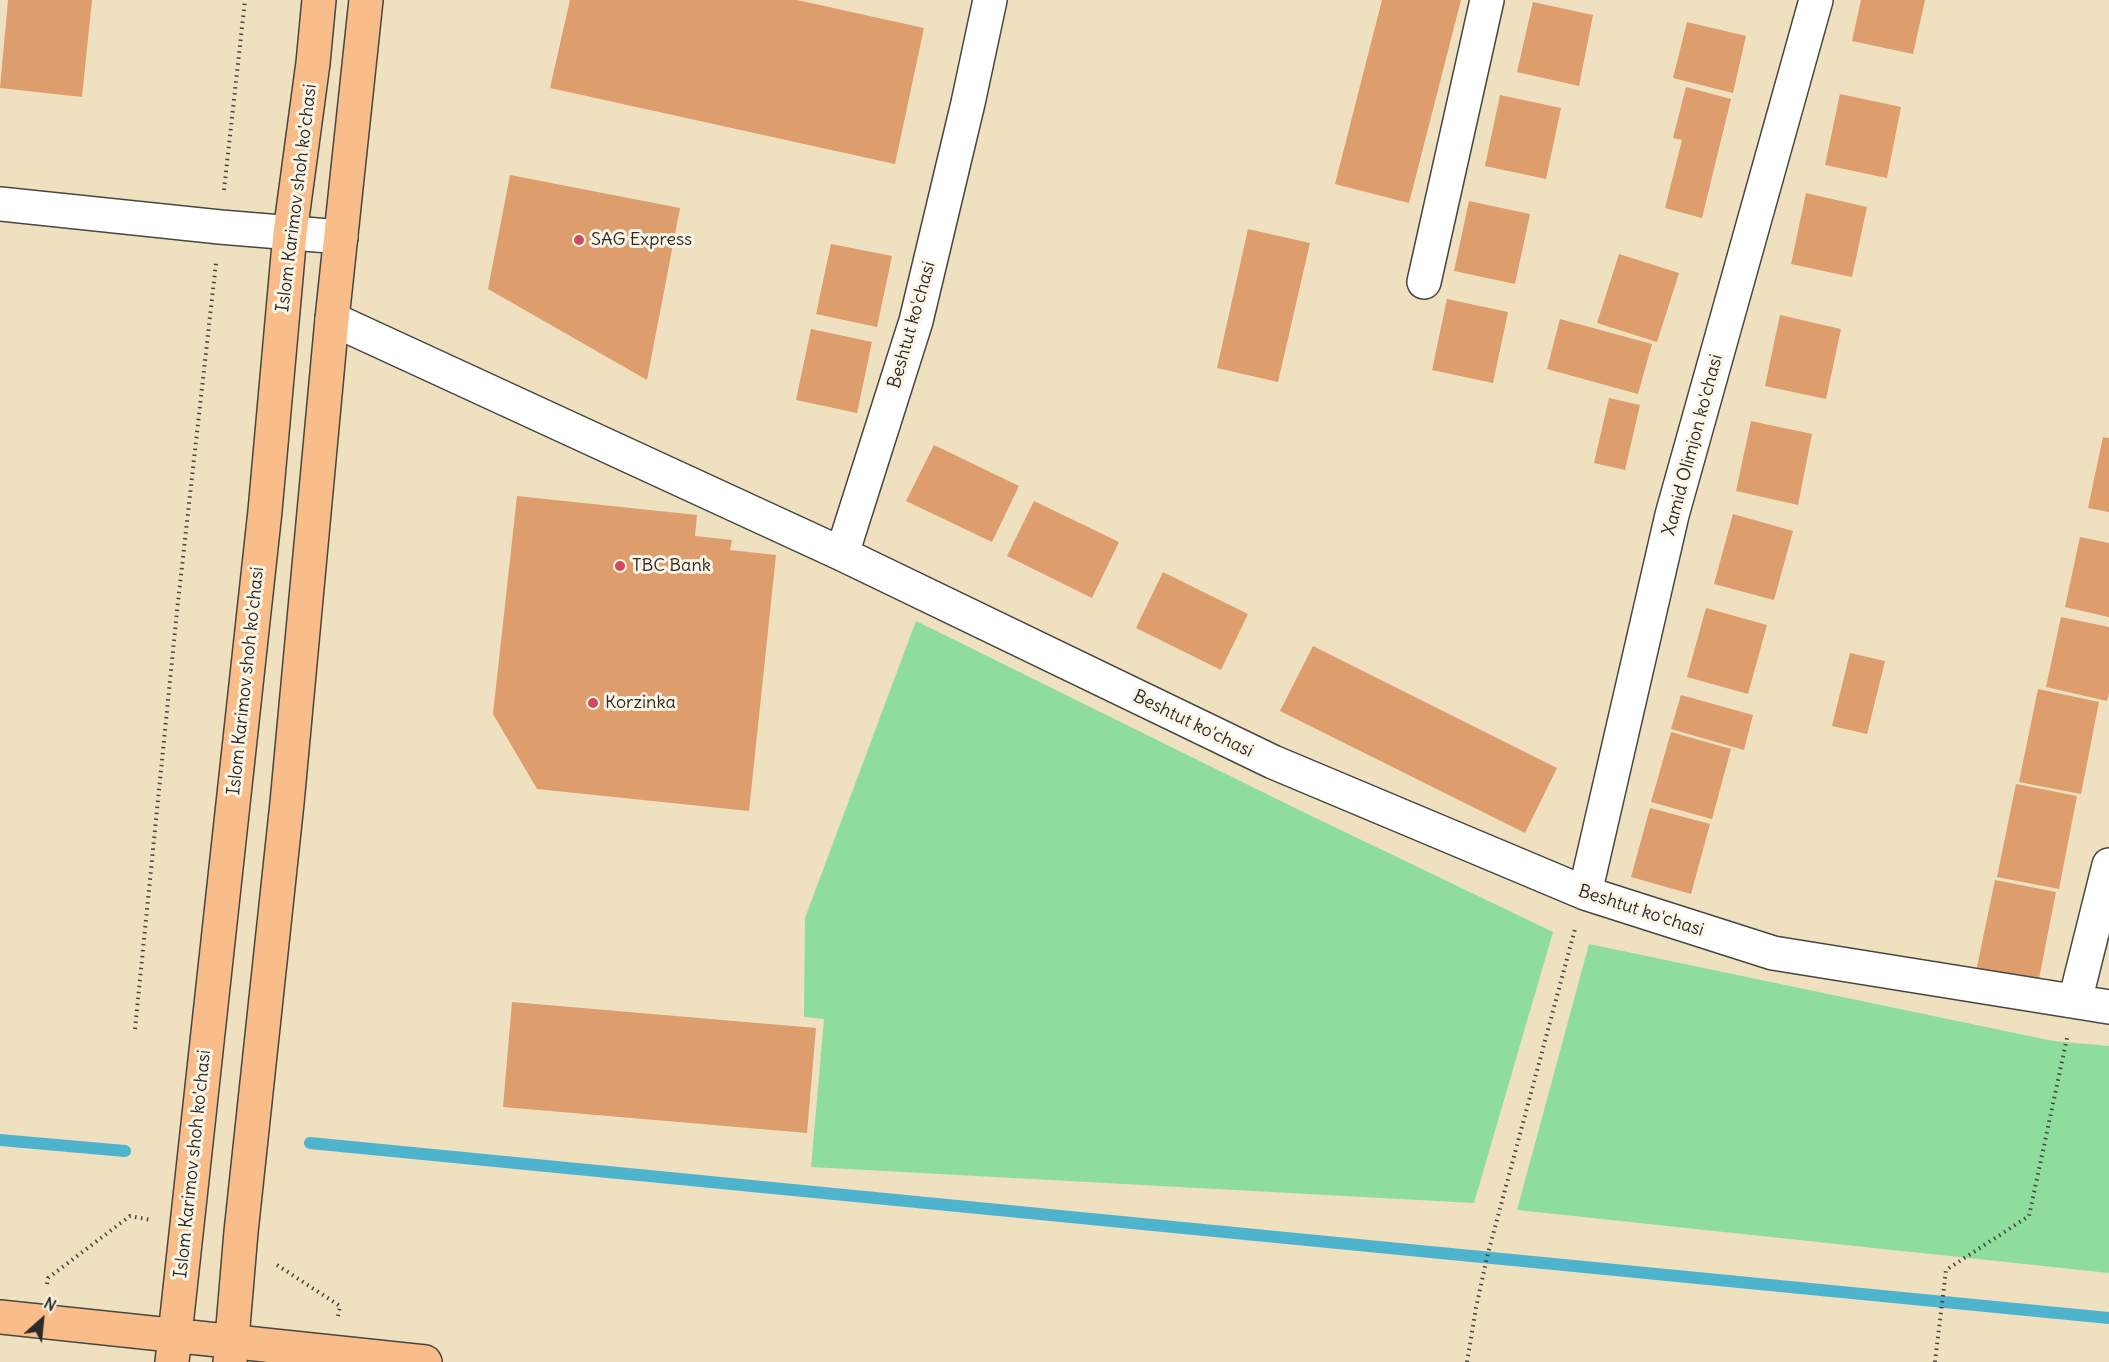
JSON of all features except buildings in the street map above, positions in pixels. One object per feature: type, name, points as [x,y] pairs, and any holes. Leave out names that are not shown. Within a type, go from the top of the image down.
[{"type":"main road","name":"Islom Karimov shoh ko'chasi","points":[[173,1349],[265,511],[290,233],[313,63],[319,0]]},
{"type":"main road","points":[[231,1351],[241,1232],[287,803],[332,319],[366,0]]},
{"type":"main road","points":[[0,1317],[173,1349],[332,1353],[424,1362]]},
{"type":"street","name":"Beshtut ko'chasi","points":[[990,0],[916,321],[842,554],[1273,762],[1585,893],[1773,953],[2109,1006]]},
{"type":"street","points":[[1424,282],[1487,0]]},
{"type":"street","name":"Xamid Olimjon ko'chasi","points":[[1585,893],[1672,515],[1816,0]]},
{"type":"street","points":[[0,204],[341,237]]},
{"type":"street","points":[[332,319],[842,554]]},
{"type":"street","points":[[2075,1001],[2109,865]]},
{"type":"path","points":[[135,1029],[177,611],[245,0]]},
{"type":"path","points":[[1467,1362],[1487,1257],[1585,893]]},
{"type":"path","points":[[1935,1362],[1946,1270],[2029,1216],[2075,1001]]},
{"type":"path","points":[[46,1289],[48,1278],[130,1216],[186,1226]]},
{"type":"path","points":[[277,1256],[277,1266],[340,1306],[332,1353]]},
{"type":"green space","points":[[916,621],[1553,932],[1474,1203],[811,1167],[824,1019],[804,1017],[805,918]]},
{"type":"green space","points":[[1589,944],[2053,1041],[2109,1046],[2109,1273],[1517,1210]]},
{"type":"waterway","points":[[0,1140],[125,1151]]},
{"type":"waterway","points":[[310,1143],[2109,1318]]},
{"type":"place","name":"SAG Express","points":[[579,240]]},
{"type":"place","name":"TBC Bank","points":[[620,566]]},
{"type":"place","name":"Korzinka","points":[[593,703]]}]
